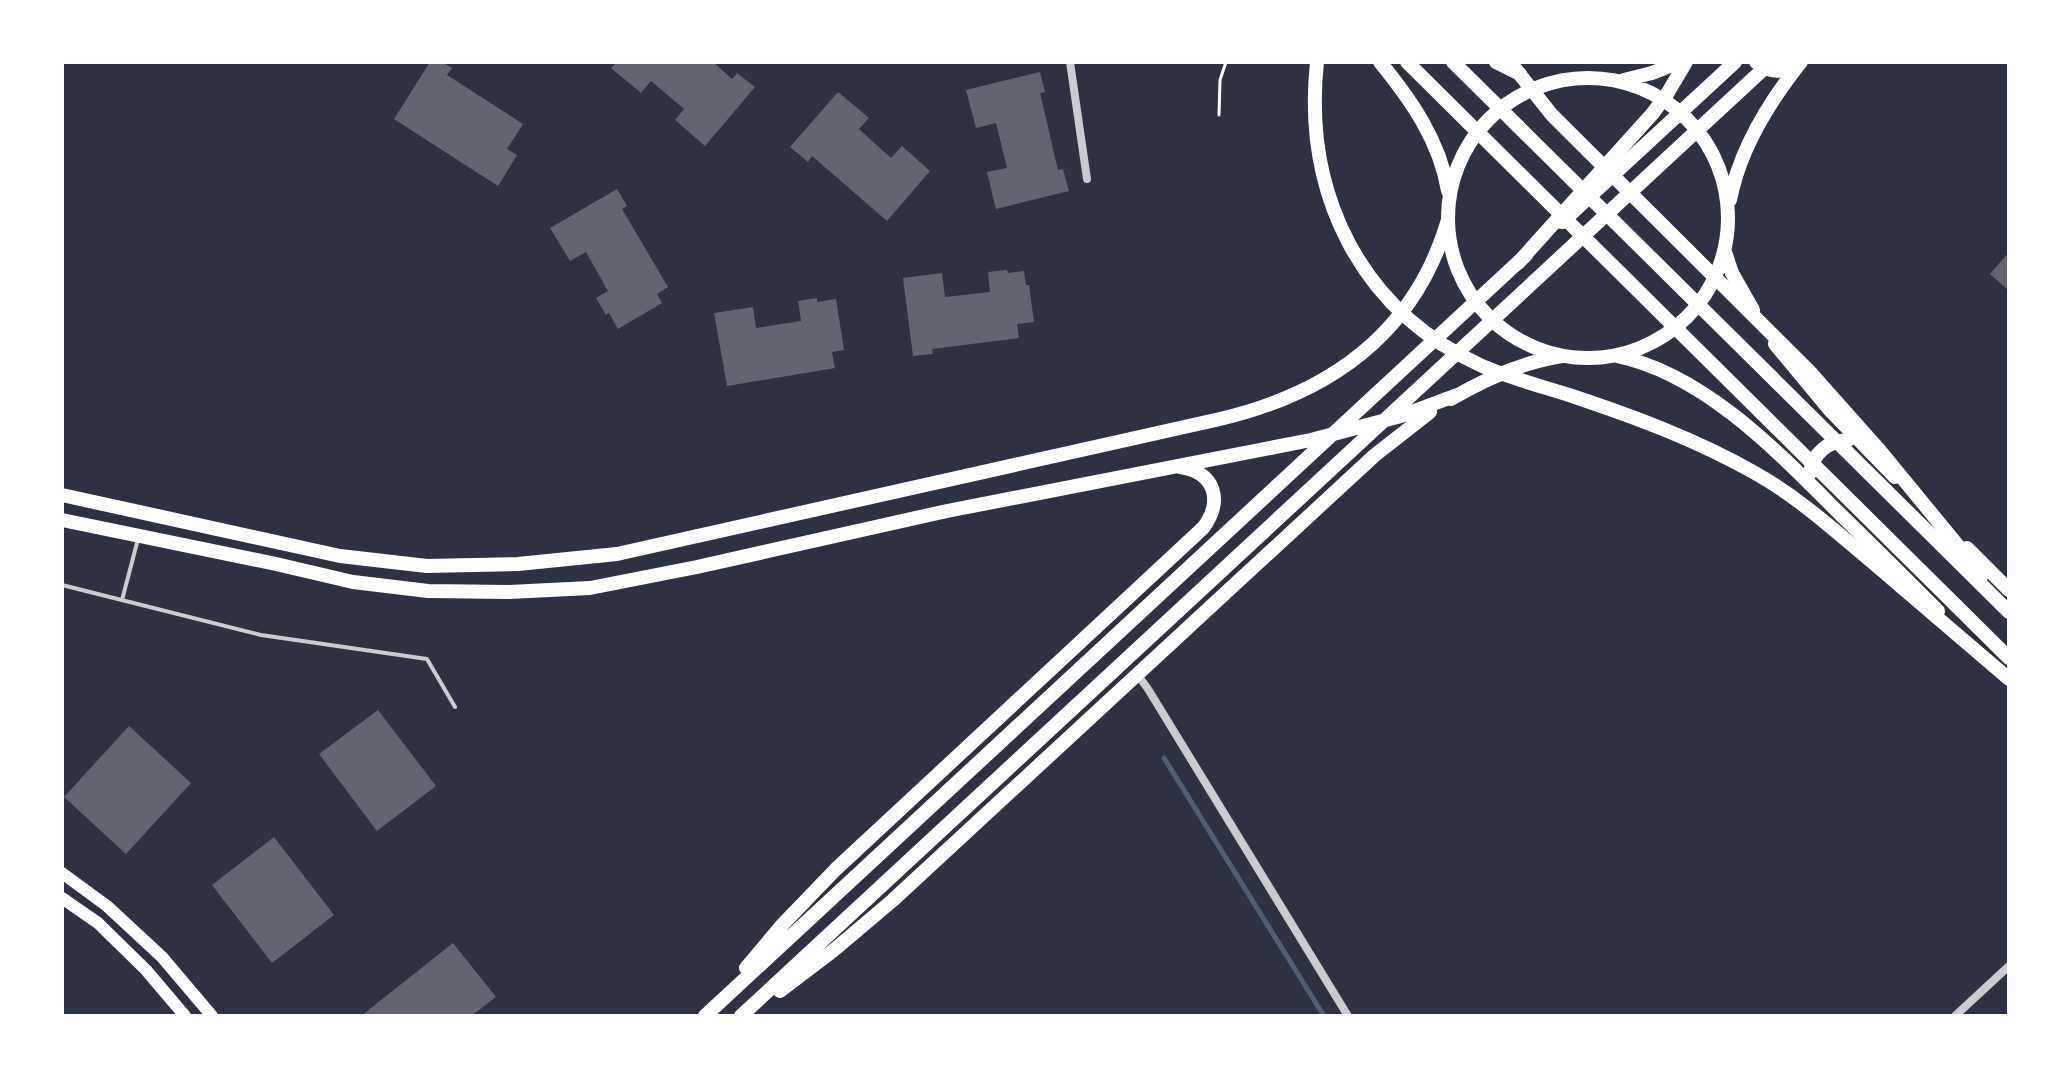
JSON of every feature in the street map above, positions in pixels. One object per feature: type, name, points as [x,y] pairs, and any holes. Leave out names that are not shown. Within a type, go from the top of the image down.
[{"type":"main road","points":[[1317,62],[1318,146],[1322,173],[1337,220],[1371,279],[1415,324],[1481,365],[1652,425],[1757,474],[1810,510],[2009,680]]},
{"type":"main road","points":[[1380,62],[1414,107],[1428,132],[1443,167],[1449,200]]},
{"type":"main road","points":[[1407,62],[2009,658]]},
{"type":"main road","points":[[1453,62],[2009,611]]},
{"type":"main road","points":[[1496,62],[1522,75],[1555,82]]},
{"type":"main road","points":[[1510,62],[1552,115],[1809,371],[1888,461],[2009,611]]},
{"type":"main road","points":[[1617,81],[1683,62]]},
{"type":"main road","points":[[1518,263],[1653,113],[1667,94],[1683,62]]},
{"type":"main road","points":[[705,1016],[1735,62]]},
{"type":"main road","points":[[1756,62],[1767,70],[1780,71],[1801,62]]},
{"type":"main road","points":[[742,1016],[1771,62]]},
{"type":"main road","points":[[1729,212],[1724,183],[1714,154],[1690,120],[1657,95],[1638,87],[1597,78],[1576,79],[1555,82],[1516,98],[1499,110],[1471,141],[1461,159],[1449,200],[1449,241],[1462,281],[1483,311],[1526,345],[1580,359],[1617,356],[1653,343],[1685,320],[1699,305],[1719,271],[1725,252],[1735,182],[1753,134],[1801,62]]},
{"type":"main road","points":[[62,495],[340,556],[427,566],[518,564],[617,554],[1247,413],[1283,400],[1335,373],[1385,331],[1425,277],[1448,220]]},
{"type":"main road","points":[[1725,252],[1737,282],[1766,330],[1800,375],[1863,445],[2009,590]]},
{"type":"main road","points":[[62,520],[353,582],[428,591],[509,592],[590,588],[947,511],[1345,432],[1401,416],[1511,370],[1562,356]]},
{"type":"main road","points":[[1617,356],[1666,372],[1704,395],[1763,441],[1818,491],[2009,680]]},
{"type":"main road","points":[[742,1016],[813,966],[886,907],[1388,443],[1457,395]]},
{"type":"main road","points":[[1818,491],[1810,473],[1820,452],[1829,444],[1841,440],[1852,440],[1863,445]]},
{"type":"main road","points":[[719,1004],[772,937],[822,883],[1203,528],[1212,515],[1215,502],[1211,485],[1204,476],[1187,468],[1172,467]]},
{"type":"main road","points":[[1173,557],[1194,555],[1212,567],[1220,586],[1216,601]]},
{"type":"main road","points":[[62,873],[107,906],[162,957],[212,1016]]},
{"type":"main road","points":[[62,898],[98,923],[146,970],[185,1016]]},
{"type":"street","points":[[1070,62],[1087,179]]},
{"type":"street","points":[[1137,674],[1348,1016]]},
{"type":"street","points":[[1955,1016],[2009,966]]},
{"type":"lane","points":[[122,600],[139,537]]},
{"type":"lane","points":[[62,585],[261,635],[427,659],[455,707]]},
{"type":"path","points":[[1219,115],[1220,80],[1226,62]]},
{"type":"building","points":[[430,62],[442,62],[452,68],[447,75],[523,124],[507,149],[517,155],[498,186],[394,119]]},
{"type":"building","points":[[617,62],[713,62],[732,79],[737,73],[755,87],[705,146],[675,120],[684,109],[651,81],[641,93],[611,68]]},
{"type":"building","points":[[1040,72],[1045,92],[1040,93],[1058,170],[1063,169],[1069,191],[996,209],[987,172],[1007,168],[996,123],[976,128],[966,90]]},
{"type":"building","points":[[838,92],[869,118],[859,129],[891,158],[902,146],[930,171],[887,221],[812,156],[808,162],[790,147]]},
{"type":"building","points":[[617,189],[627,206],[622,209],[668,287],[657,294],[662,303],[618,329],[596,298],[608,291],[586,252],[570,261],[550,228]]},
{"type":"building","points":[[2009,252],[2009,291],[1990,274]]},
{"type":"building","points":[[1007,270],[1008,273],[1024,271],[1026,285],[1029,285],[1034,322],[1017,324],[1019,338],[932,349],[933,354],[913,356],[903,278],[942,273],[945,297],[990,292],[988,272]]},
{"type":"building","points":[[817,298],[817,302],[836,299],[844,350],[832,352],[835,368],[727,386],[714,313],[753,307],[756,328],[801,321],[798,301]]},
{"type":"building","points":[[378,710],[436,786],[377,831],[319,754]]},
{"type":"building","points":[[129,726],[191,783],[126,854],[64,797]]},
{"type":"building","points":[[274,837],[334,915],[272,963],[212,885]]},
{"type":"building","points":[[453,943],[496,997],[471,1016],[361,1016]]},
{"type":"waterway","points":[[1164,758],[1324,1016]]}]
